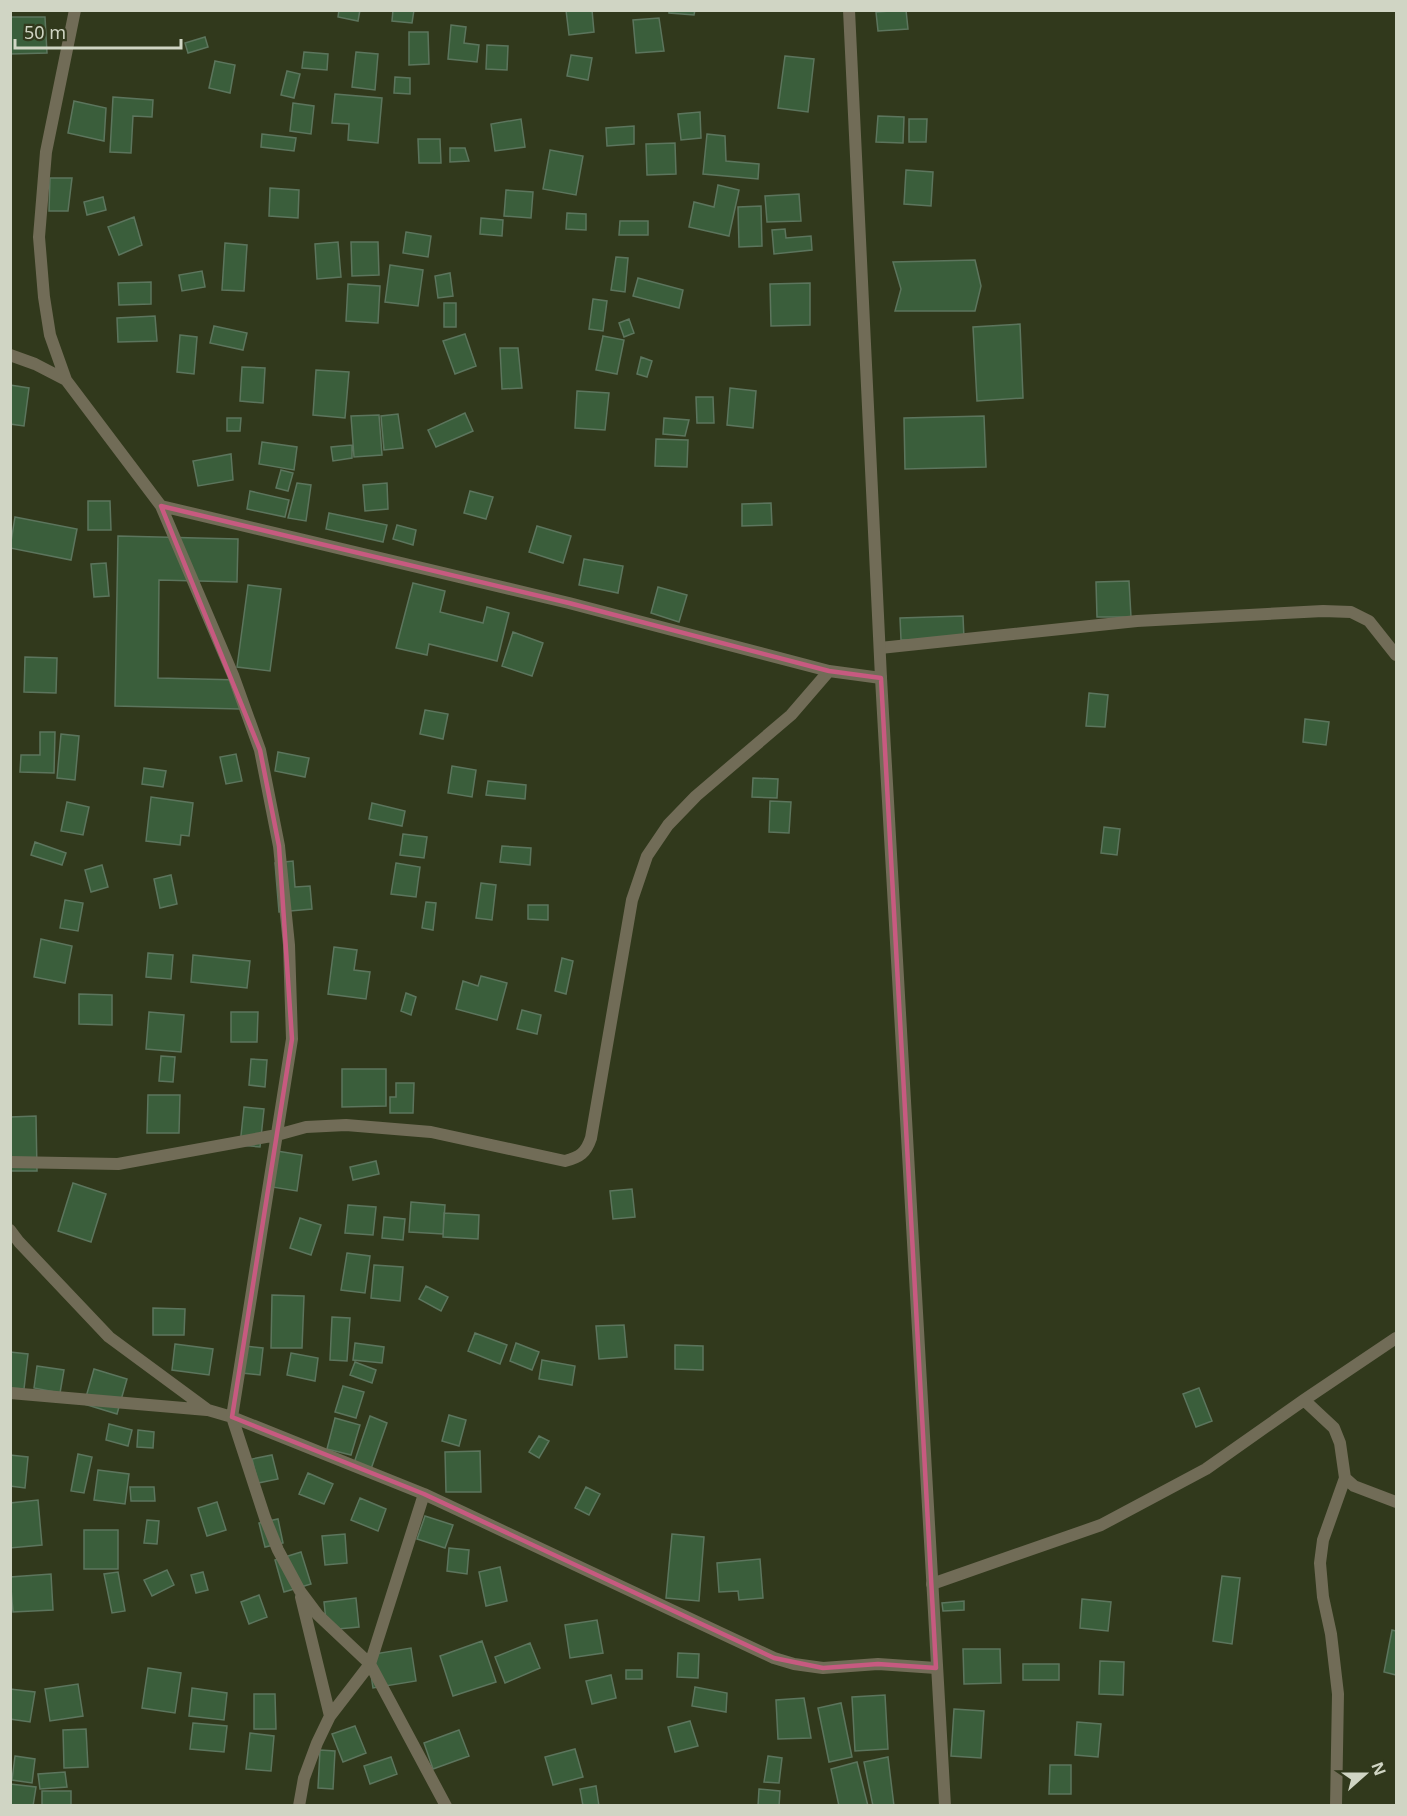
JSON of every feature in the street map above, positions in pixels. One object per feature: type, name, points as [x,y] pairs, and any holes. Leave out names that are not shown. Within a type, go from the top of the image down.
[{"type":"street","points":[[75,10],[46,152],[39,237],[50,335],[66,380],[160,506],[233,675],[260,750],[279,846],[289,945],[292,1039],[232,1417],[265,1518],[278,1550],[300,1591],[318,1615],[370,1664],[446,1806]]},
{"type":"street","points":[[849,10],[881,678],[945,1806]]},
{"type":"street","points":[[10,355],[35,364],[66,380]]},
{"type":"street","points":[[160,506],[557,600],[829,671],[881,678]]},
{"type":"street","points":[[880,648],[1137,621],[1323,611],[1351,612],[1369,621],[1396,655]]},
{"type":"street","points":[[10,1162],[118,1164],[277,1135],[306,1127],[346,1125],[431,1132],[565,1161],[583,1154],[591,1138],[632,900],[647,856],[668,825],[696,796],[791,715],[829,671]]},
{"type":"street","points":[[10,1230],[109,1337],[208,1410]]},
{"type":"street","points":[[932,1584],[1101,1525],[1206,1469],[1396,1338]]},
{"type":"street","points":[[10,1393],[208,1410],[232,1417],[424,1494],[774,1658],[794,1664],[823,1668],[878,1664],[936,1668]]},
{"type":"street","points":[[1304,1400],[1334,1428],[1340,1443],[1345,1478],[1323,1540],[1320,1563],[1338,1694],[1336,1806]]},
{"type":"street","points":[[1345,1478],[1354,1486],[1396,1502]]},
{"type":"street","points":[[300,1806],[303,1778],[316,1743],[330,1716],[370,1664],[424,1494]]},
{"type":"street","points":[[300,1591],[330,1716]]},
{"type":"highlighted area","points":[[161,506],[569,603],[829,671],[881,678],[936,1668],[878,1664],[823,1668],[774,1658],[424,1494],[232,1417],[292,1039],[279,846],[260,750]]},
{"type":"building","points":[[339,10],[360,10],[358,21],[338,17]]},
{"type":"building","points":[[393,10],[414,10],[412,23],[392,21]]},
{"type":"building","points":[[566,10],[592,10],[594,32],[569,35]]},
{"type":"building","points":[[669,10],[695,10],[694,15],[669,13]]},
{"type":"building","points":[[906,10],[908,29],[878,31],[876,12]]},
{"type":"building","points":[[10,17],[45,17],[47,53],[10,54]]},
{"type":"building","points":[[659,18],[664,51],[636,53],[633,20]]},
{"type":"building","points":[[451,25],[466,27],[464,43],[479,45],[477,62],[448,59]]},
{"type":"building","points":[[409,32],[428,32],[429,64],[409,65]]},
{"type":"building","points":[[205,37],[208,47],[188,53],[185,43]]},
{"type":"building","points":[[487,45],[508,46],[507,70],[486,69]]},
{"type":"building","points":[[304,52],[328,54],[327,70],[302,68]]},
{"type":"building","points":[[356,52],[378,54],[375,90],[352,87]]},
{"type":"building","points":[[571,55],[592,58],[588,80],[567,76]]},
{"type":"building","points":[[785,56],[814,59],[808,112],[778,108]]},
{"type":"building","points":[[215,61],[235,65],[230,93],[209,88]]},
{"type":"building","points":[[287,71],[300,74],[294,98],[281,95]]},
{"type":"building","points":[[395,77],[410,78],[410,94],[394,93]]},
{"type":"building","points":[[335,94],[382,98],[378,143],[348,140],[349,124],[332,123]]},
{"type":"building","points":[[113,97],[153,100],[152,117],[133,116],[131,153],[110,152]]},
{"type":"building","points":[[74,101],[106,108],[104,141],[68,133]]},
{"type":"building","points":[[293,103],[314,106],[311,134],[290,131]]},
{"type":"building","points":[[700,112],[701,138],[681,140],[678,114]]},
{"type":"building","points":[[878,116],[904,117],[903,143],[876,142]]},
{"type":"building","points":[[521,119],[525,147],[495,151],[491,124]]},
{"type":"building","points":[[909,119],[927,119],[926,142],[909,142]]},
{"type":"building","points":[[634,126],[634,144],[607,146],[606,128]]},
{"type":"building","points":[[262,134],[296,138],[294,151],[261,147]]},
{"type":"building","points":[[707,134],[725,136],[726,161],[759,164],[758,179],[703,174]]},
{"type":"building","points":[[418,139],[440,139],[441,163],[419,163]]},
{"type":"building","points":[[675,143],[676,174],[647,175],[646,144]]},
{"type":"building","points":[[450,148],[465,148],[469,161],[450,162]]},
{"type":"building","points":[[550,150],[583,156],[576,195],[543,189]]},
{"type":"building","points":[[906,170],[933,172],[931,206],[904,204]]},
{"type":"building","points":[[50,178],[72,178],[68,211],[49,211]]},
{"type":"building","points":[[718,185],[739,190],[729,236],[689,227],[694,202],[714,207]]},
{"type":"building","points":[[270,188],[299,190],[298,218],[269,216]]},
{"type":"building","points":[[506,190],[533,192],[531,218],[504,216]]},
{"type":"building","points":[[799,194],[801,221],[767,222],[765,196]]},
{"type":"building","points":[[103,197],[106,210],[87,215],[84,202]]},
{"type":"building","points":[[761,206],[762,246],[739,247],[738,207]]},
{"type":"building","points":[[567,213],[586,214],[586,230],[566,229]]},
{"type":"building","points":[[134,217],[142,245],[119,255],[108,227]]},
{"type":"building","points":[[481,218],[503,220],[502,236],[480,234]]},
{"type":"building","points":[[620,221],[648,221],[648,235],[619,235]]},
{"type":"building","points":[[785,229],[786,238],[811,236],[812,250],[774,254],[772,230]]},
{"type":"building","points":[[406,232],[431,236],[428,257],[403,253]]},
{"type":"building","points":[[338,242],[341,277],[317,279],[315,244]]},
{"type":"building","points":[[351,242],[378,242],[379,275],[352,276]]},
{"type":"building","points":[[225,243],[247,245],[244,291],[222,290]]},
{"type":"building","points":[[616,257],[628,258],[625,292],[611,290]]},
{"type":"building","points":[[975,260],[981,286],[975,311],[895,311],[901,289],[893,262]]},
{"type":"building","points":[[390,265],[423,270],[418,306],[385,302]]},
{"type":"building","points":[[202,271],[205,287],[182,291],[179,275]]},
{"type":"building","points":[[450,273],[453,296],[438,298],[435,276]]},
{"type":"building","points":[[638,278],[683,290],[679,308],[633,296]]},
{"type":"building","points":[[151,282],[151,304],[119,305],[118,283]]},
{"type":"building","points":[[810,283],[810,325],[771,326],[770,284]]},
{"type":"building","points":[[348,284],[380,286],[378,323],[346,321]]},
{"type":"building","points":[[593,299],[607,301],[603,331],[589,329]]},
{"type":"building","points":[[444,303],[456,303],[456,327],[444,327]]},
{"type":"building","points":[[155,316],[157,341],[118,342],[117,318]]},
{"type":"building","points":[[629,319],[634,333],[624,337],[619,323]]},
{"type":"building","points":[[1020,324],[1023,398],[977,401],[973,327]]},
{"type":"building","points":[[214,326],[247,333],[243,350],[210,343]]},
{"type":"building","points":[[465,334],[476,366],[455,374],[443,341]]},
{"type":"building","points":[[180,335],[197,337],[194,374],[177,372]]},
{"type":"building","points":[[603,336],[624,340],[617,374],[596,370]]},
{"type":"building","points":[[500,348],[518,348],[522,388],[502,389]]},
{"type":"building","points":[[641,357],[652,361],[647,377],[637,374]]},
{"type":"building","points":[[242,367],[265,368],[263,403],[240,401]]},
{"type":"building","points":[[316,370],[349,372],[345,418],[313,415]]},
{"type":"building","points":[[10,385],[29,388],[24,426],[10,424]]},
{"type":"building","points":[[730,388],[756,391],[753,428],[727,425]]},
{"type":"building","points":[[577,391],[609,393],[605,430],[575,428]]},
{"type":"building","points":[[696,397],[713,397],[714,423],[697,423]]},
{"type":"building","points":[[465,413],[473,431],[436,447],[428,430]]},
{"type":"building","points":[[398,414],[403,448],[384,450],[381,416]]},
{"type":"building","points":[[379,415],[382,455],[354,457],[351,416]]},
{"type":"building","points":[[984,416],[986,467],[905,469],[904,418]]},
{"type":"building","points":[[227,418],[241,418],[240,431],[227,431]]},
{"type":"building","points":[[664,418],[689,420],[685,436],[663,434]]},
{"type":"building","points":[[656,439],[688,440],[687,467],[655,466]]},
{"type":"building","points":[[262,442],[297,447],[294,470],[259,464]]},
{"type":"building","points":[[352,445],[352,458],[333,461],[331,447]]},
{"type":"building","points":[[231,454],[233,480],[198,486],[193,461]]},
{"type":"building","points":[[281,470],[293,473],[288,491],[276,488]]},
{"type":"building","points":[[297,483],[311,485],[306,521],[288,518]]},
{"type":"building","points":[[387,483],[388,509],[365,511],[363,485]]},
{"type":"building","points":[[250,491],[289,500],[285,517],[247,509]]},
{"type":"building","points":[[470,491],[493,497],[486,519],[464,513]]},
{"type":"building","points":[[88,501],[110,501],[111,530],[88,530]]},
{"type":"building","points":[[771,503],[772,525],[742,526],[742,504]]},
{"type":"building","points":[[329,513],[387,525],[383,542],[326,529]]},
{"type":"building","points":[[15,517],[77,529],[71,560],[10,548]]},
{"type":"building","points":[[397,525],[416,530],[413,545],[393,539]]},
{"type":"building","points":[[537,526],[571,536],[563,563],[529,552]]},
{"type":"building","points":[[118,536],[238,539],[237,582],[159,580],[158,678],[240,680],[240,709],[115,706]]},
{"type":"building","points":[[584,559],[623,566],[618,593],[579,585]]},
{"type":"building","points":[[106,563],[109,596],[94,597],[91,564]]},
{"type":"building","points":[[1129,581],[1131,617],[1097,617],[1096,582]]},
{"type":"building","points":[[413,583],[445,591],[440,612],[483,623],[487,607],[509,613],[497,661],[429,644],[427,655],[396,648]]},
{"type":"building","points":[[248,585],[281,589],[270,671],[237,667]]},
{"type":"building","points":[[658,587],[687,595],[679,622],[651,613]]},
{"type":"building","points":[[963,616],[964,639],[901,640],[900,618]]},
{"type":"building","points":[[513,632],[543,643],[532,676],[502,666]]},
{"type":"building","points":[[25,657],[57,658],[56,693],[24,692]]},
{"type":"building","points":[[1089,693],[1108,695],[1105,727],[1086,726]]},
{"type":"building","points":[[425,710],[448,714],[443,739],[420,734]]},
{"type":"building","points":[[1305,719],[1329,722],[1326,745],[1303,742]]},
{"type":"building","points":[[40,732],[55,732],[54,773],[20,772],[21,755],[40,755]]},
{"type":"building","points":[[61,734],[79,736],[75,780],[57,778]]},
{"type":"building","points":[[278,752],[309,758],[305,777],[275,771]]},
{"type":"building","points":[[236,754],[242,781],[226,784],[220,757]]},
{"type":"building","points":[[452,766],[476,770],[472,797],[448,793]]},
{"type":"building","points":[[144,768],[166,771],[163,787],[142,784]]},
{"type":"building","points":[[753,778],[778,779],[777,798],[752,797]]},
{"type":"building","points":[[488,781],[526,785],[525,799],[486,795]]},
{"type":"building","points":[[151,797],[193,803],[189,836],[181,835],[180,845],[146,841]]},
{"type":"building","points":[[770,801],[791,802],[789,833],[769,832]]},
{"type":"building","points":[[67,802],[89,807],[83,835],[61,831]]},
{"type":"building","points":[[372,803],[405,811],[402,826],[369,819]]},
{"type":"building","points":[[1104,827],[1120,829],[1117,855],[1101,853]]},
{"type":"building","points":[[403,834],[427,837],[424,858],[400,855]]},
{"type":"building","points":[[35,842],[66,853],[62,865],[31,855]]},
{"type":"building","points":[[502,846],[531,848],[530,865],[500,862]]},
{"type":"building","points":[[293,861],[295,887],[310,886],[312,909],[279,912],[275,863]]},
{"type":"building","points":[[396,863],[420,867],[416,897],[391,894]]},
{"type":"building","points":[[102,865],[108,887],[91,892],[85,870]]},
{"type":"building","points":[[171,875],[177,904],[160,908],[154,879]]},
{"type":"building","points":[[481,883],[496,885],[492,920],[476,918]]},
{"type":"building","points":[[65,900],[83,903],[78,931],[60,928]]},
{"type":"building","points":[[426,902],[436,903],[433,930],[422,928]]},
{"type":"building","points":[[528,905],[548,905],[548,920],[528,919]]},
{"type":"building","points":[[41,939],[72,946],[65,983],[34,977]]},
{"type":"building","points":[[334,947],[357,950],[354,970],[370,972],[366,999],[328,994]]},
{"type":"building","points":[[148,953],[173,955],[171,979],[146,977]]},
{"type":"building","points":[[193,955],[250,961],[247,988],[191,982]]},
{"type":"building","points":[[562,958],[573,961],[566,994],[555,991]]},
{"type":"building","points":[[481,976],[507,983],[497,1020],[456,1009],[463,981],[478,986]]},
{"type":"building","points":[[406,993],[416,997],[411,1015],[401,1011]]},
{"type":"building","points":[[79,994],[112,995],[112,1025],[79,1024]]},
{"type":"building","points":[[522,1010],[541,1015],[537,1034],[517,1029]]},
{"type":"building","points":[[149,1012],[184,1015],[181,1052],[146,1049]]},
{"type":"building","points":[[231,1012],[258,1012],[257,1042],[231,1042]]},
{"type":"building","points":[[161,1056],[175,1057],[173,1082],[159,1081]]},
{"type":"building","points":[[251,1059],[267,1060],[265,1087],[249,1085]]},
{"type":"building","points":[[342,1069],[386,1069],[386,1106],[342,1107]]},
{"type":"building","points":[[396,1083],[414,1083],[413,1113],[390,1113],[390,1097],[396,1097]]},
{"type":"building","points":[[148,1095],[180,1095],[179,1133],[147,1133]]},
{"type":"building","points":[[244,1107],[264,1109],[260,1147],[240,1145]]},
{"type":"building","points":[[36,1116],[37,1171],[10,1171],[10,1117]]},
{"type":"building","points":[[277,1151],[302,1155],[297,1191],[272,1187]]},
{"type":"building","points":[[376,1161],[379,1174],[353,1180],[350,1167]]},
{"type":"building","points":[[73,1183],[106,1194],[91,1242],[58,1231]]},
{"type":"building","points":[[632,1189],[635,1217],[613,1219],[610,1191]]},
{"type":"building","points":[[411,1202],[445,1205],[443,1234],[409,1232]]},
{"type":"building","points":[[348,1205],[376,1207],[373,1235],[345,1233]]},
{"type":"building","points":[[444,1213],[479,1215],[478,1239],[443,1237]]},
{"type":"building","points":[[384,1217],[405,1219],[403,1240],[382,1238]]},
{"type":"building","points":[[300,1218],[321,1225],[311,1255],[290,1248]]},
{"type":"building","points":[[347,1253],[370,1256],[365,1293],[341,1290]]},
{"type":"building","points":[[374,1265],[403,1267],[400,1301],[371,1298]]},
{"type":"building","points":[[426,1286],[448,1297],[441,1311],[419,1299]]},
{"type":"building","points":[[272,1295],[304,1296],[302,1348],[271,1348]]},
{"type":"building","points":[[153,1308],[185,1309],[184,1335],[153,1335]]},
{"type":"building","points":[[332,1317],[350,1318],[347,1361],[330,1360]]},
{"type":"building","points":[[624,1325],[627,1357],[599,1359],[596,1326]]},
{"type":"building","points":[[475,1333],[507,1345],[500,1364],[468,1351]]},
{"type":"building","points":[[355,1343],[384,1347],[382,1363],[353,1360]]},
{"type":"building","points":[[516,1343],[539,1352],[532,1370],[510,1361]]},
{"type":"building","points":[[175,1344],[213,1349],[209,1375],[172,1370]]},
{"type":"building","points":[[675,1345],[703,1346],[703,1370],[675,1369]]},
{"type":"building","points":[[245,1346],[263,1348],[260,1375],[242,1373]]},
{"type":"building","points":[[10,1352],[28,1354],[24,1389],[10,1388]]},
{"type":"building","points":[[291,1353],[318,1358],[315,1381],[287,1375]]},
{"type":"building","points":[[542,1360],[575,1366],[572,1385],[539,1379]]},
{"type":"building","points":[[355,1362],[376,1370],[372,1383],[350,1375]]},
{"type":"building","points":[[37,1366],[64,1370],[60,1393],[34,1388]]},
{"type":"building","points":[[94,1369],[127,1379],[117,1414],[84,1404]]},
{"type":"building","points":[[343,1386],[364,1392],[356,1418],[335,1412]]},
{"type":"building","points":[[1199,1388],[1212,1421],[1196,1427],[1183,1394]]},
{"type":"building","points":[[449,1415],[466,1420],[459,1446],[442,1441]]},
{"type":"building","points":[[370,1416],[387,1423],[371,1469],[354,1463]]},
{"type":"building","points":[[335,1418],[360,1425],[351,1455],[327,1449]]},
{"type":"building","points":[[109,1424],[132,1430],[128,1446],[106,1440]]},
{"type":"building","points":[[138,1430],[154,1432],[153,1448],[137,1447]]},
{"type":"building","points":[[539,1436],[549,1441],[539,1458],[529,1452]]},
{"type":"building","points":[[480,1451],[481,1492],[446,1492],[445,1452]]},
{"type":"building","points":[[78,1454],[92,1457],[84,1493],[71,1491]]},
{"type":"building","points":[[10,1455],[28,1457],[25,1488],[10,1486]]},
{"type":"building","points":[[272,1455],[278,1479],[258,1483],[252,1459]]},
{"type":"building","points":[[98,1470],[129,1474],[125,1504],[94,1500]]},
{"type":"building","points":[[308,1473],[333,1484],[324,1504],[299,1494]]},
{"type":"building","points":[[130,1487],[154,1487],[155,1501],[131,1501]]},
{"type":"building","points":[[586,1487],[600,1494],[589,1515],[575,1508]]},
{"type":"building","points":[[360,1498],[386,1509],[378,1531],[351,1520]]},
{"type":"building","points":[[38,1500],[42,1545],[10,1548],[10,1503]]},
{"type":"building","points":[[217,1502],[226,1530],[207,1536],[198,1508]]},
{"type":"building","points":[[425,1516],[453,1525],[445,1548],[417,1539]]},
{"type":"building","points":[[278,1519],[283,1543],[265,1547],[259,1523]]},
{"type":"building","points":[[147,1520],[159,1521],[157,1544],[144,1543]]},
{"type":"building","points":[[84,1530],[118,1530],[118,1569],[84,1569]]},
{"type":"building","points":[[345,1534],[347,1563],[325,1565],[322,1536]]},
{"type":"building","points":[[672,1534],[704,1537],[699,1601],[666,1598]]},
{"type":"building","points":[[449,1548],[469,1550],[467,1574],[447,1571]]},
{"type":"building","points":[[301,1552],[311,1584],[284,1592],[275,1560]]},
{"type":"building","points":[[760,1559],[763,1598],[739,1600],[738,1591],[719,1592],[717,1563]]},
{"type":"building","points":[[500,1567],[507,1601],[486,1606],[479,1572]]},
{"type":"building","points":[[167,1570],[174,1585],[152,1596],[144,1580]]},
{"type":"building","points":[[118,1572],[125,1611],[112,1613],[104,1574]]},
{"type":"building","points":[[203,1572],[208,1590],[196,1593],[191,1575]]},
{"type":"building","points":[[51,1574],[53,1610],[13,1612],[10,1577]]},
{"type":"building","points":[[1222,1576],[1240,1578],[1232,1644],[1213,1641]]},
{"type":"building","points":[[259,1595],[267,1617],[249,1624],[241,1602]]},
{"type":"building","points":[[356,1598],[359,1627],[327,1630],[324,1602]]},
{"type":"building","points":[[1082,1599],[1111,1602],[1108,1631],[1080,1628]]},
{"type":"building","points":[[964,1601],[964,1610],[943,1611],[942,1603]]},
{"type":"building","points":[[597,1620],[603,1653],[570,1658],[565,1625]]},
{"type":"building","points":[[1392,1630],[1396,1631],[1396,1675],[1384,1672]]},
{"type":"building","points":[[482,1641],[496,1682],[453,1696],[440,1656]]},
{"type":"building","points":[[530,1643],[540,1668],[505,1683],[495,1657]]},
{"type":"building","points":[[411,1648],[416,1681],[373,1688],[368,1655]]},
{"type":"building","points":[[963,1649],[1000,1649],[1001,1683],[964,1684]]},
{"type":"building","points":[[678,1653],[699,1654],[698,1678],[677,1677]]},
{"type":"building","points":[[1100,1661],[1124,1662],[1123,1695],[1099,1694]]},
{"type":"building","points":[[1023,1664],[1059,1664],[1059,1680],[1023,1680]]},
{"type":"building","points":[[148,1668],[181,1673],[175,1713],[142,1708]]},
{"type":"building","points":[[626,1670],[642,1670],[642,1679],[626,1679]]},
{"type":"building","points":[[611,1675],[616,1698],[592,1704],[586,1681]]},
{"type":"building","points":[[78,1684],[83,1716],[50,1721],[45,1689]]},
{"type":"building","points":[[695,1687],[727,1693],[726,1712],[692,1706]]},
{"type":"building","points":[[192,1688],[227,1693],[224,1720],[189,1716]]},
{"type":"building","points":[[10,1689],[35,1692],[30,1722],[10,1719]]},
{"type":"building","points":[[254,1694],[275,1694],[276,1729],[254,1729]]},
{"type":"building","points":[[885,1695],[888,1749],[855,1751],[852,1697]]},
{"type":"building","points":[[804,1698],[811,1738],[778,1739],[776,1700]]},
{"type":"building","points":[[841,1703],[852,1757],[829,1762],[818,1708]]},
{"type":"building","points":[[954,1709],[984,1711],[981,1758],[951,1756]]},
{"type":"building","points":[[690,1721],[698,1746],[675,1752],[668,1727]]},
{"type":"building","points":[[1077,1722],[1101,1724],[1098,1757],[1075,1755]]},
{"type":"building","points":[[193,1723],[227,1726],[224,1752],[190,1749]]},
{"type":"building","points":[[355,1726],[366,1753],[343,1762],[332,1734]]},
{"type":"building","points":[[86,1729],[88,1767],[64,1768],[63,1730]]},
{"type":"building","points":[[459,1730],[469,1756],[433,1769],[424,1743]]},
{"type":"building","points":[[250,1733],[274,1736],[271,1771],[246,1769]]},
{"type":"building","points":[[575,1749],[583,1777],[553,1785],[545,1757]]},
{"type":"building","points":[[320,1750],[335,1751],[333,1789],[318,1788]]},
{"type":"building","points":[[15,1756],[35,1759],[32,1783],[12,1780]]},
{"type":"building","points":[[768,1756],[782,1758],[779,1783],[764,1782]]},
{"type":"building","points":[[391,1757],[397,1774],[370,1784],[364,1766]]},
{"type":"building","points":[[888,1757],[894,1806],[873,1806],[864,1762]]},
{"type":"building","points":[[857,1762],[868,1806],[839,1806],[831,1769]]},
{"type":"building","points":[[1050,1765],[1071,1765],[1071,1794],[1049,1794]]},
{"type":"building","points":[[65,1772],[67,1787],[40,1789],[38,1774]]},
{"type":"building","points":[[10,1784],[36,1787],[33,1806],[10,1805]]},
{"type":"building","points":[[596,1786],[599,1806],[583,1806],[580,1789]]},
{"type":"building","points":[[759,1789],[780,1791],[779,1806],[758,1806]]},
{"type":"building","points":[[42,1791],[71,1791],[71,1806],[42,1806]]}]
